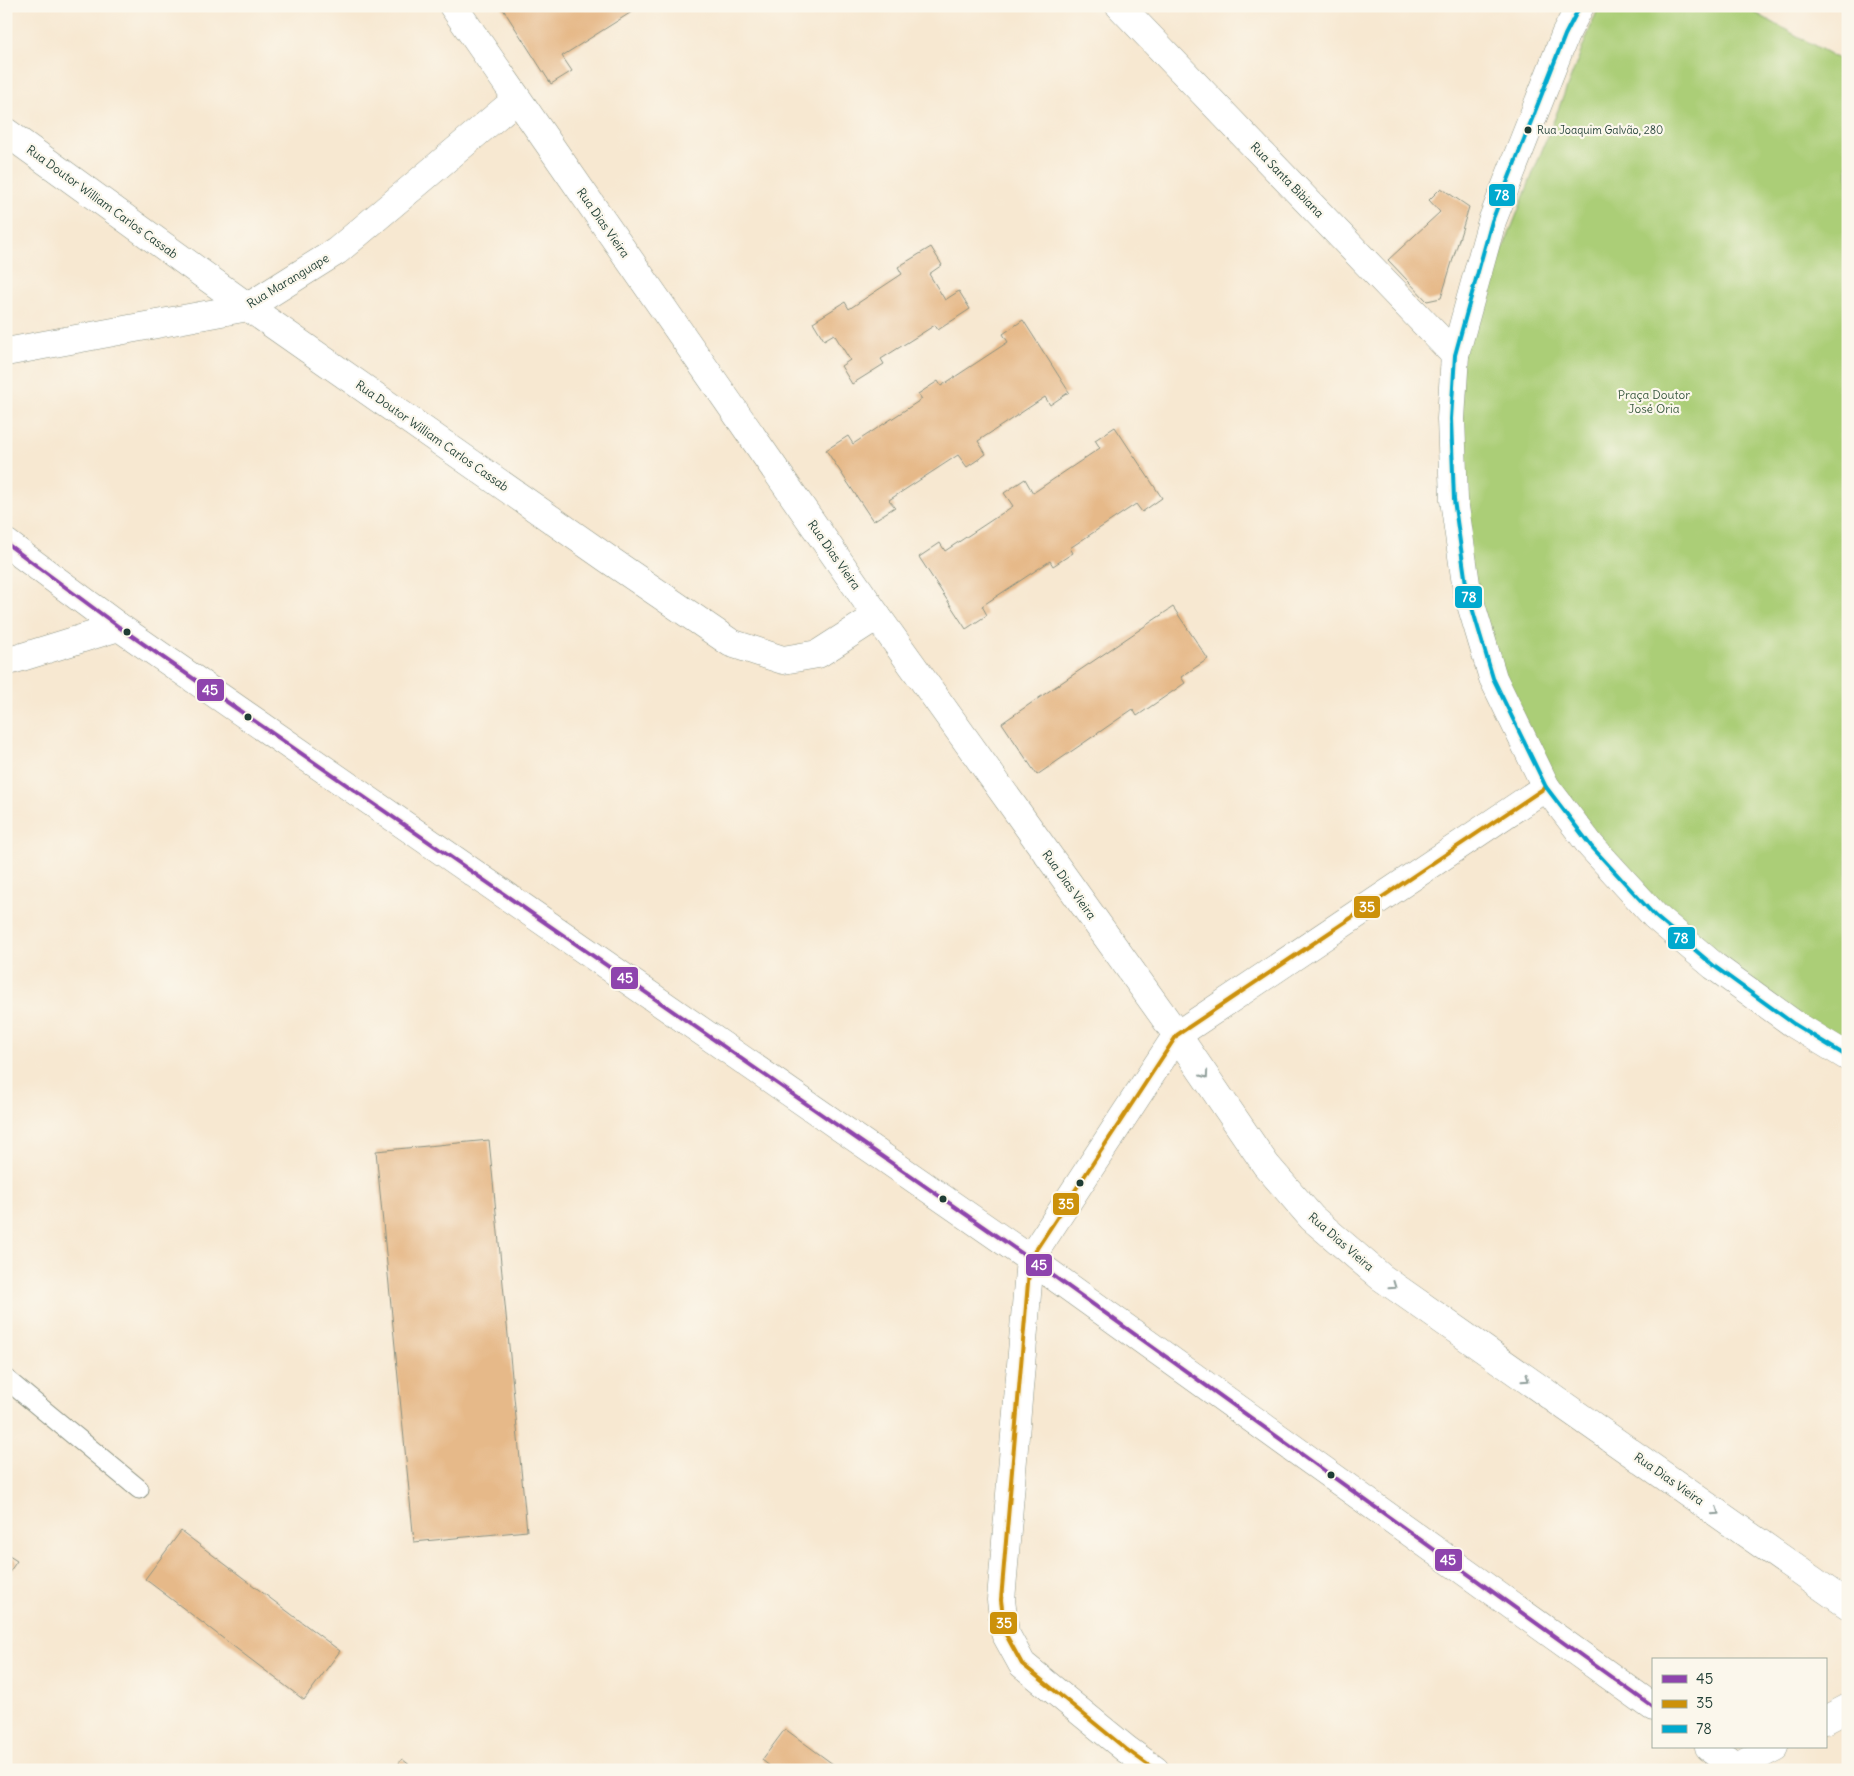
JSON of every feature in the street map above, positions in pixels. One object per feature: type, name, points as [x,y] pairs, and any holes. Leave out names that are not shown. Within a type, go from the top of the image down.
[{"type":"street","name":"Rua Dias Vieira","points":[[453,6],[877,616],[1177,1035],[1266,1165],[1312,1218],[1389,1283],[1848,1605]]},
{"type":"street","name":"Rua Santa Bibiana","points":[[1120,6],[1455,355]]},
{"type":"street","points":[[1580,6],[1566,35],[1492,221],[1455,355],[1451,419],[1454,500],[1467,591],[1493,678],[1546,787],[1591,846],[1655,916],[1722,972],[1794,1024],[1848,1057]]},
{"type":"street","name":"Rua Maranguape","points":[[6,352],[248,307],[337,251],[517,100]]},
{"type":"street","name":"Rua Doutor William Carlos Cassab","points":[[6,132],[248,307],[731,643],[783,660],[818,654],[877,616]]},
{"type":"street","points":[[6,543],[118,627],[1030,1259],[1652,1706]]},
{"type":"street","points":[[6,662],[118,627]]},
{"type":"street","points":[[1155,1770],[1126,1749],[1022,1664],[1005,1634],[1001,1600],[1030,1259],[1177,1035],[1546,787]]},
{"type":"street","points":[[1826,1719],[1848,1708]]},
{"type":"street","points":[[1710,1748],[1738,1769],[1772,1748]]},
{"type":"lane","points":[[6,1379],[139,1489]]},
{"type":"green space","name":"Praça Doutor José Oria","points":[[1599,6],[1743,6],[1848,64],[1848,1053],[1654,910],[1550,785],[1492,666],[1464,558],[1460,358]]},
{"type":"building","points":[[501,6],[641,6],[562,56],[572,71],[551,84]]},
{"type":"building","points":[[1441,188],[1469,207],[1441,298],[1427,301],[1388,260],[1440,212],[1429,200]]},
{"type":"building","points":[[931,247],[942,265],[929,274],[945,300],[959,291],[970,309],[938,330],[935,325],[881,359],[884,364],[852,384],[841,366],[850,360],[834,334],[824,340],[813,322],[845,302],[849,309],[902,274],[898,267]]},
{"type":"building","points":[[1023,320],[1069,392],[1050,405],[1045,397],[978,441],[986,454],[967,467],[958,455],[889,500],[895,507],[873,521],[826,450],[848,436],[853,444],[922,399],[918,394],[938,381],[941,386],[1008,342],[1003,334]]},
{"type":"building","points":[[1115,427],[1162,498],[1142,512],[1136,504],[1070,548],[1073,553],[1053,566],[1050,561],[982,606],[987,615],[966,629],[919,557],[940,543],[945,551],[1013,506],[1004,493],[1025,479],[1033,493],[1100,448],[1095,440]]},
{"type":"building","points":[[1173,607],[1208,659],[1181,677],[1185,683],[1137,716],[1133,709],[1037,775],[1002,723]]},
{"type":"building","points":[[489,1140],[527,1531],[414,1542],[376,1151]]},
{"type":"building","points":[[181,1531],[340,1651],[304,1700],[145,1579]]},
{"type":"building","points":[[6,1554],[17,1561],[6,1577]]},
{"type":"building","points":[[785,1729],[841,1770],[775,1770],[762,1760]]},
{"type":"building","points":[[402,1759],[416,1770],[394,1770]]},
{"type":"transit line","name":"78","points":[[1580,6],[1565,35],[1492,221],[1455,355],[1451,419],[1454,500],[1467,591],[1493,678],[1546,787],[1591,846],[1655,916],[1714,966],[1794,1024],[1848,1057]]},
{"type":"transit line","name":"45","points":[[6,543],[119,627],[1030,1259],[1652,1706]]},
{"type":"transit line","name":"35","points":[[1155,1770],[1126,1749],[1022,1664],[1005,1633],[1001,1600],[1030,1259],[1177,1035],[1546,787]]},
{"type":"place","name":"Rua Joaquim Galvão, 280","points":[[1528,130]]}]
